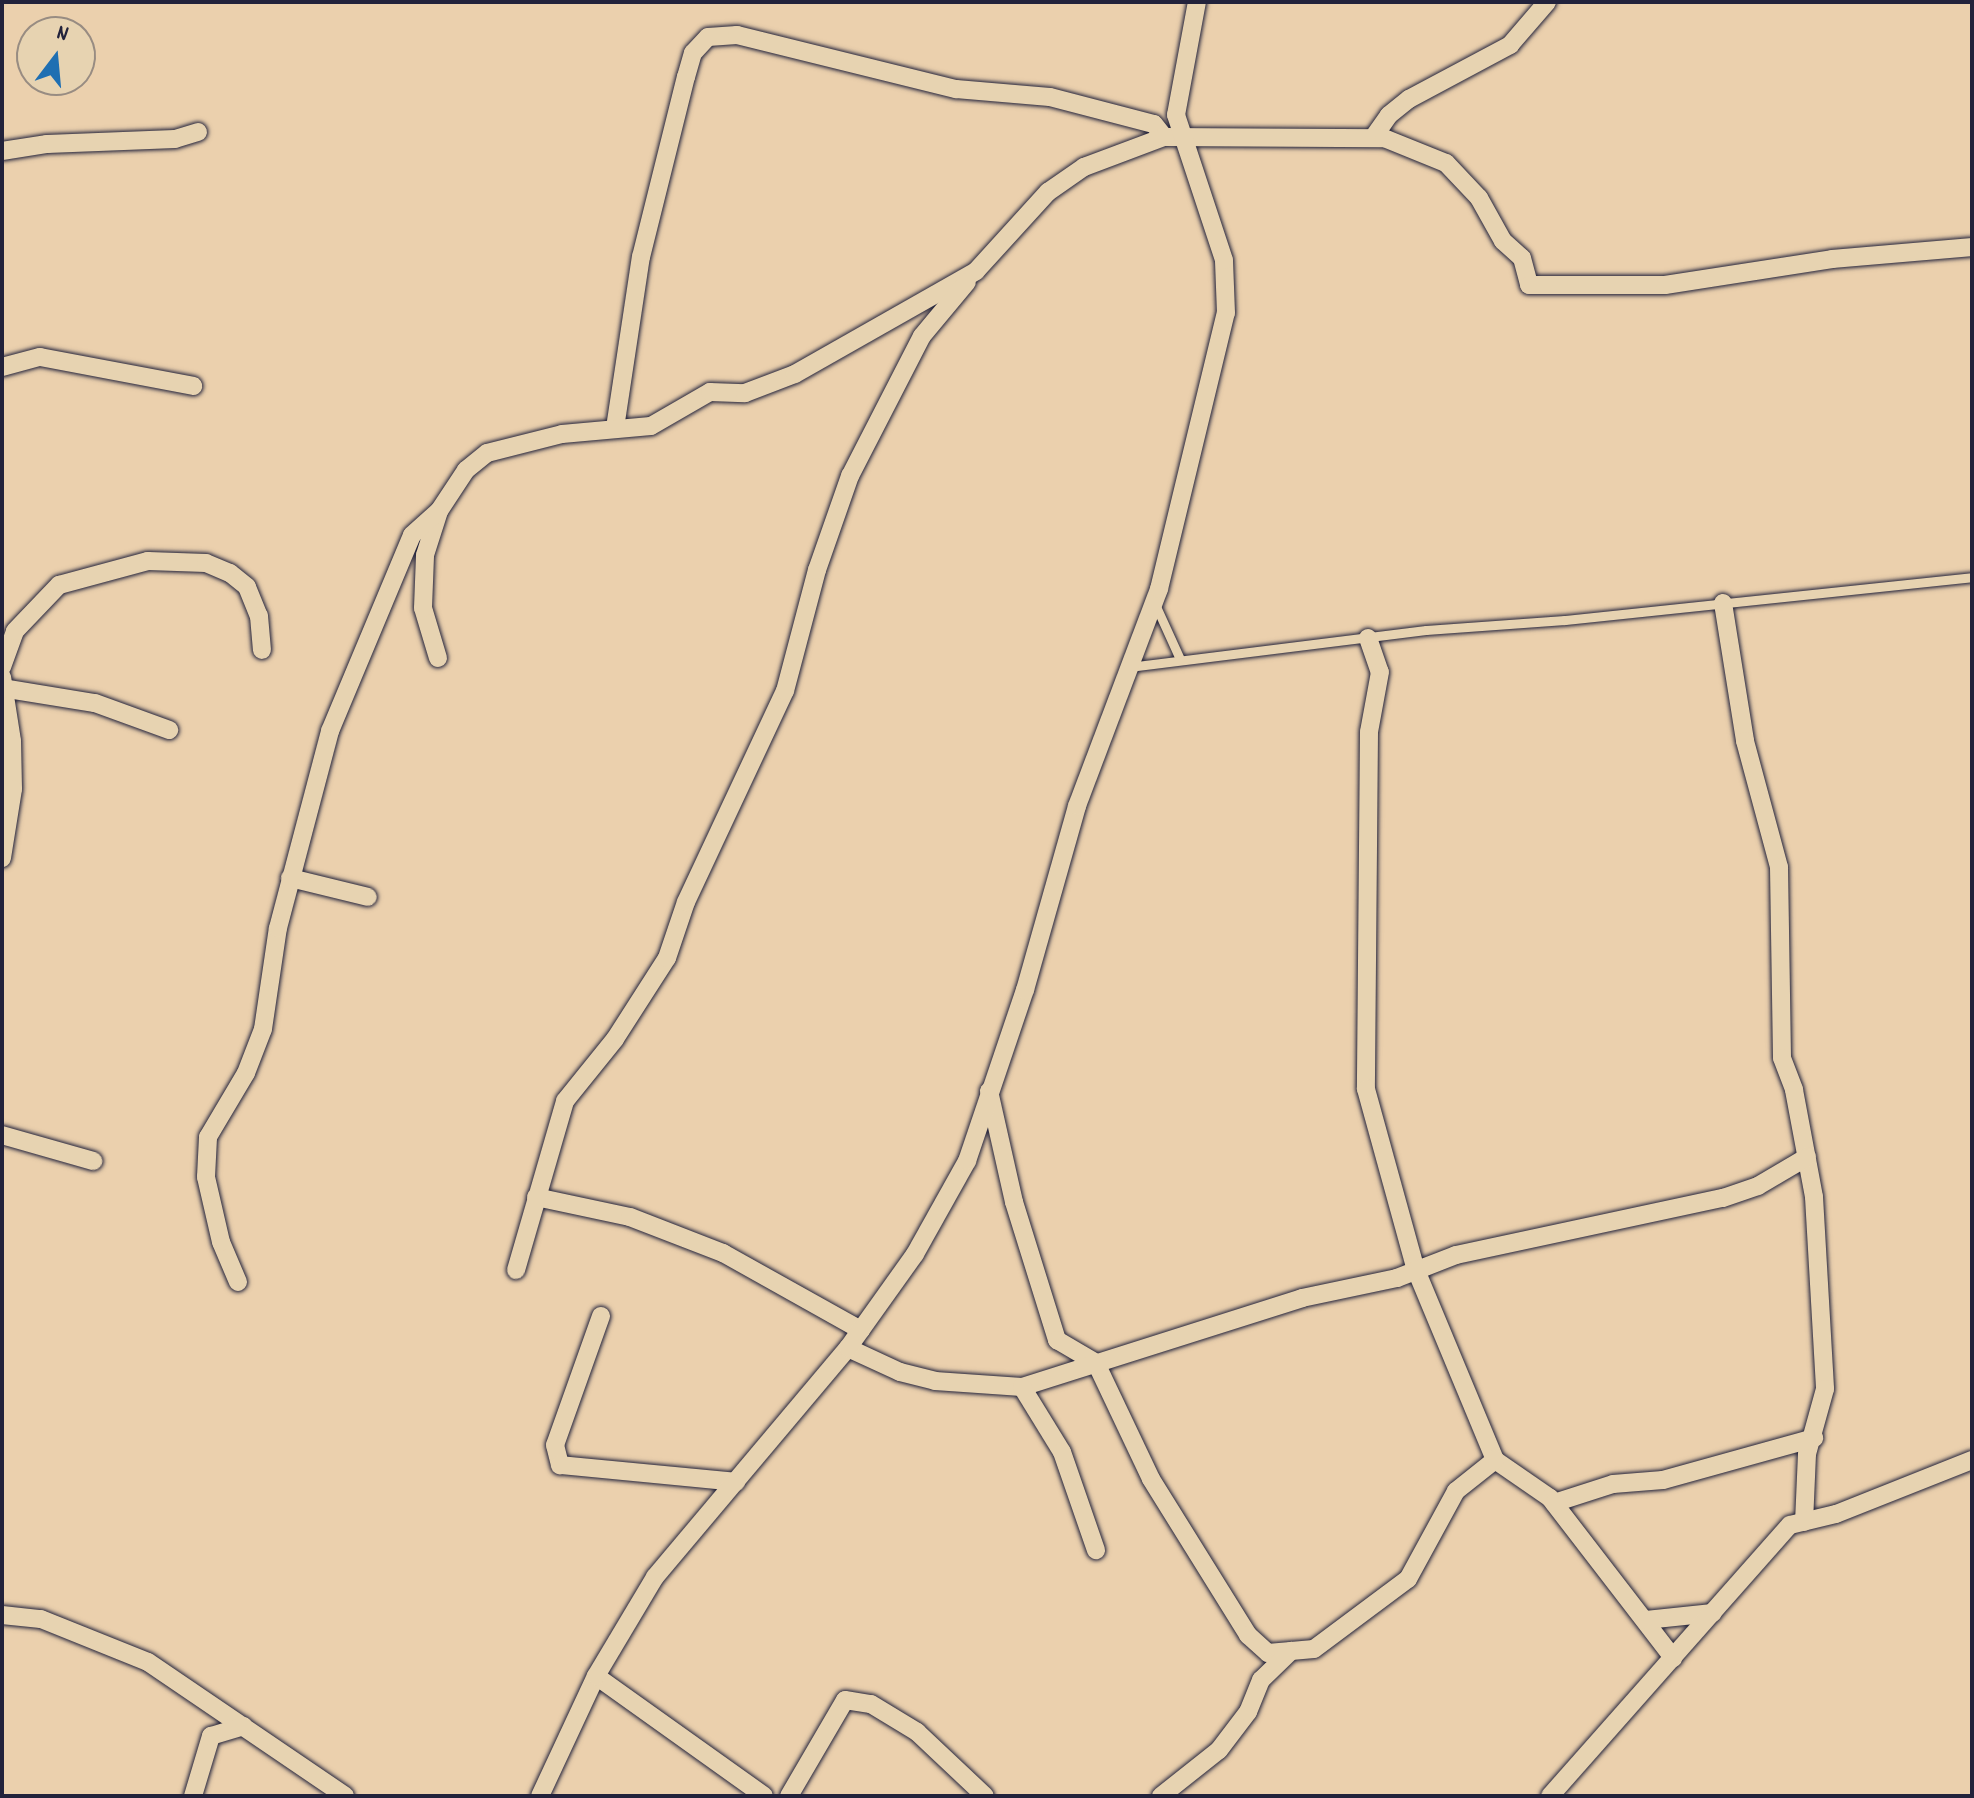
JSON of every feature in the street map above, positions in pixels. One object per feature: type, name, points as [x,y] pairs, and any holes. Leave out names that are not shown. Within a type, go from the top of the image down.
[{"type":"street","points":[[540,1796],[596,1676],[655,1577],[848,1348],[915,1254],[957,1182],[1025,990],[1077,806],[1154,602],[1227,301],[1224,260],[1173,135],[1197,2]]},
{"type":"street","points":[[1375,135],[1409,99],[1510,45],[1547,2]]},
{"type":"street","points":[[615,428],[641,257],[693,53],[708,37],[737,35],[956,89],[1050,97],[1154,124],[1173,135]]},
{"type":"street","points":[[2,151],[47,144],[175,139],[198,132]]},
{"type":"street","points":[[516,1270],[565,1101],[615,1039],[667,958],[686,902],[785,691],[817,570],[850,476],[922,336],[976,271],[1067,179],[1113,154],[1173,135],[1375,135],[1446,163],[1479,198],[1503,241],[1522,258],[1529,285],[1665,285],[1832,259],[1972,247]]},
{"type":"street","points":[[238,1282],[221,1242],[206,1177],[208,1137],[246,1073],[263,1029],[290,878],[330,731],[412,535],[439,511],[466,470],[487,453],[562,434],[651,426],[710,392],[745,393],[795,374],[976,271]]},
{"type":"street","points":[[2,367],[40,357],[193,386]]},
{"type":"street","points":[[438,658],[423,608],[425,555],[439,511]]},
{"type":"street","points":[[2,667],[15,631],[59,585],[148,561],[181,559],[230,573],[247,587],[259,616],[262,650]]},
{"type":"street","points":[[1723,603],[1745,741],[1779,867],[1782,1058],[1794,1090],[1807,1157],[1825,1389],[1814,1438],[1807,1454],[1804,1522]]},
{"type":"street","points":[[1368,638],[1380,672],[1369,748],[1366,1089],[1416,1270],[1495,1460],[1554,1503],[1673,1658]]},
{"type":"street","points":[[2,858],[13,789],[4,684],[95,703],[169,730]]},
{"type":"street","points":[[290,878],[368,897]]},
{"type":"street","points":[[989,1091],[1014,1202],[1057,1340],[1096,1363],[1151,1479],[1248,1635],[1268,1653],[1314,1649],[1408,1579],[1456,1491],[1495,1460]]},
{"type":"street","points":[[2,1135],[93,1161]]},
{"type":"street","points":[[848,1348],[900,1372],[935,1381],[1022,1387],[1096,1363],[1160,1347],[1290,1301],[1416,1270],[1456,1255],[1723,1198],[1758,1186],[1807,1157]]},
{"type":"street","points":[[536,1197],[630,1217],[723,1253],[861,1330]]},
{"type":"street","points":[[601,1316],[555,1445],[560,1465],[736,1482]]},
{"type":"street","points":[[1022,1387],[1062,1452],[1096,1550]]},
{"type":"street","points":[[1554,1503],[1814,1438]]},
{"type":"street","points":[[1550,1796],[1790,1525],[1836,1514],[1970,1466]]},
{"type":"street","points":[[1646,1620],[1713,1613]]},
{"type":"street","points":[[2,1615],[41,1619],[148,1662],[345,1796]]},
{"type":"street","points":[[1161,1796],[1219,1750],[1248,1712],[1261,1680],[1291,1651]]},
{"type":"street","points":[[596,1676],[764,1796]]},
{"type":"street","points":[[789,1796],[845,1700],[871,1704],[917,1732],[985,1796]]},
{"type":"street","points":[[193,1796],[211,1736],[243,1726]]},
{"type":"lane","points":[[1129,667],[1368,638],[1972,577]]},
{"type":"lane","points":[[1154,602],[1180,659]]}]
